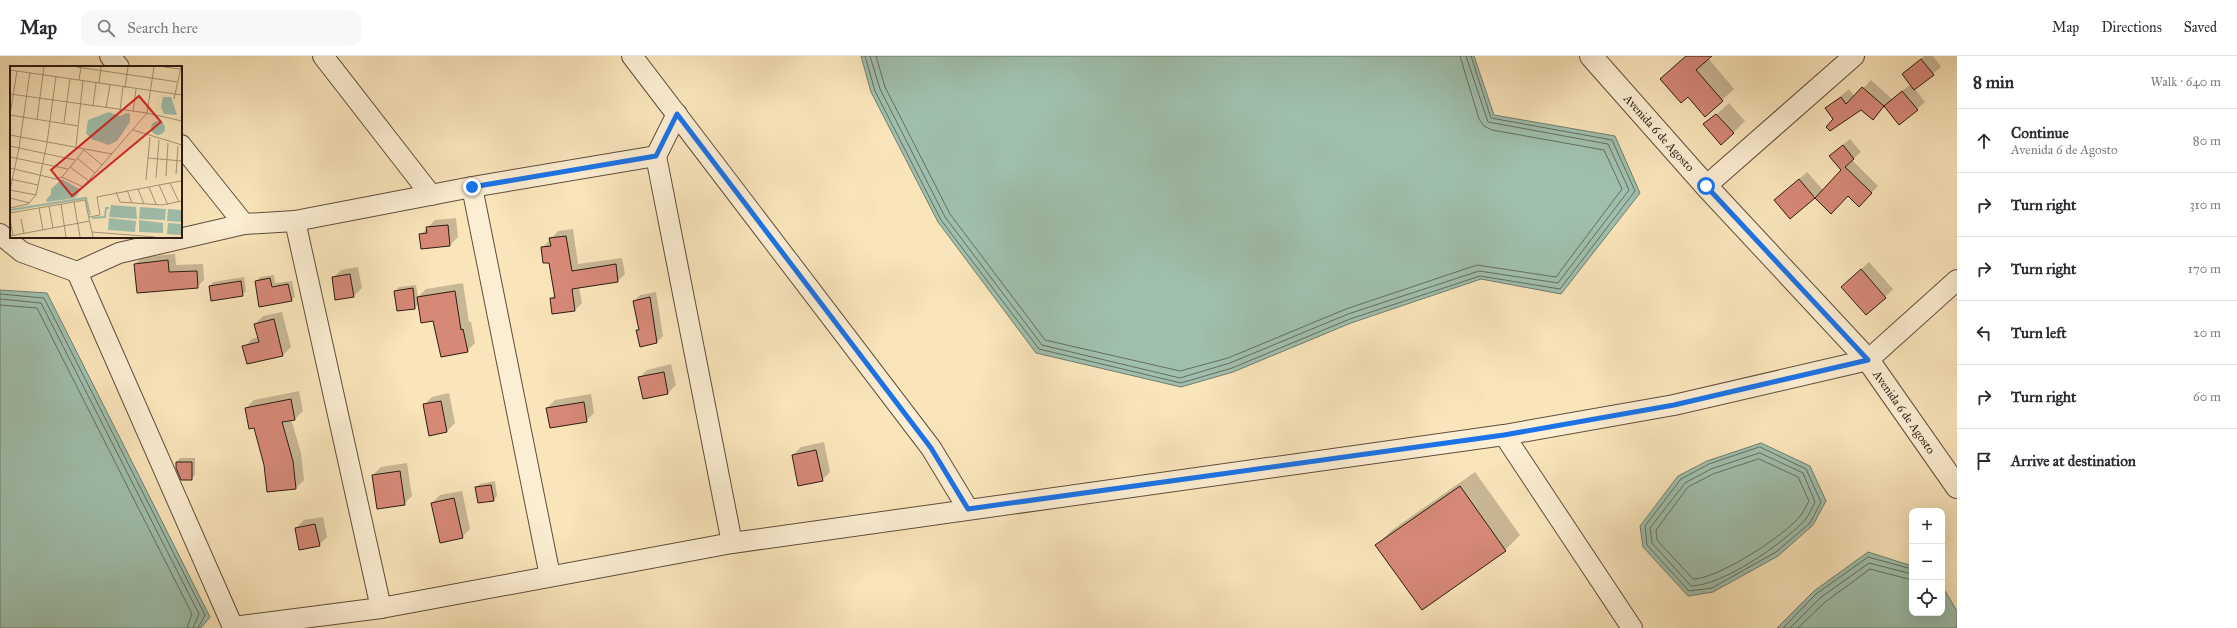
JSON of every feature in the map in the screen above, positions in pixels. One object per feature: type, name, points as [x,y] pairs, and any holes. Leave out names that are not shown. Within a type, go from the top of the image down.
[{"type":"street","points":[[110,56],[118,66]]},
{"type":"street","points":[[323,56],[431,195]]},
{"type":"street","points":[[632,56],[931,448],[968,509]]},
{"type":"street","name":"Avenida 6 de Agosto","points":[[1591,56],[1706,186],[1868,360],[1957,487]]},
{"type":"street","points":[[1706,186],[1854,56]]},
{"type":"street","points":[[677,114],[656,156],[732,543]]},
{"type":"street","points":[[182,146],[244,224]]},
{"type":"street","points":[[0,234],[22,252],[76,272],[119,253],[244,224],[295,221],[472,187],[656,156]]},
{"type":"street","points":[[472,187],[550,576]]},
{"type":"street","points":[[295,221],[381,608]]},
{"type":"street","points":[[76,272],[233,627],[381,608],[732,543],[1504,435],[1674,405],[1868,360],[1957,280]]},
{"type":"street","points":[[1504,435],[1632,628]]},
{"type":"water","points":[[861,56],[1474,56],[1494,115],[1615,136],[1640,193],[1561,294],[1481,279],[1351,323],[1233,372],[1181,387],[1036,353],[938,222],[871,92]]},
{"type":"water","points":[[0,290],[47,293],[210,617],[201,628],[0,628]]},
{"type":"water","points":[[1761,443],[1810,466],[1826,501],[1813,525],[1778,556],[1713,592],[1688,596],[1643,547],[1640,526],[1678,476],[1707,461]]},
{"type":"water","points":[[1868,552],[1909,565],[1909,616],[1945,616],[1945,591],[1957,611],[1957,628],[1777,628],[1814,591]]},
{"type":"building","points":[[1686,56],[1712,56],[1696,70],[1723,101],[1705,117],[1688,97],[1681,103],[1660,79]]},
{"type":"building","points":[[1921,59],[1934,75],[1914,90],[1902,74]]},
{"type":"building","points":[[1862,87],[1884,106],[1873,120],[1861,110],[1830,131],[1826,127],[1833,119],[1825,108],[1841,97],[1846,104]]},
{"type":"building","points":[[1902,91],[1918,110],[1899,125],[1884,106]]},
{"type":"building","points":[[1716,114],[1734,133],[1721,145],[1703,124]]},
{"type":"building","points":[[1843,145],[1854,159],[1845,167],[1872,193],[1859,207],[1848,196],[1831,214],[1815,198],[1841,170],[1829,156]]},
{"type":"building","points":[[1799,179],[1815,198],[1790,219],[1774,200]]},
{"type":"building","points":[[448,225],[450,246],[421,249],[419,234],[427,233],[426,227]]},
{"type":"building","points":[[566,236],[572,271],[616,264],[618,282],[572,289],[575,311],[552,314],[550,298],[555,298],[549,263],[543,263],[541,247],[551,246],[549,238]]},
{"type":"building","points":[[168,260],[169,272],[197,271],[198,288],[137,293],[134,264]]},
{"type":"building","points":[[1861,269],[1886,298],[1866,315],[1841,287]]},
{"type":"building","points":[[350,274],[354,297],[335,300],[332,277]]},
{"type":"building","points":[[270,278],[272,287],[288,284],[292,301],[259,307],[255,281]]},
{"type":"building","points":[[241,281],[243,296],[211,301],[209,286]]},
{"type":"building","points":[[413,288],[415,309],[397,311],[394,291]]},
{"type":"building","points":[[455,291],[461,330],[463,329],[468,352],[441,357],[433,321],[421,323],[417,297]]},
{"type":"building","points":[[650,297],[657,343],[640,347],[636,330],[639,330],[633,301]]},
{"type":"building","points":[[274,319],[283,356],[247,364],[242,346],[259,342],[254,324]]},
{"type":"building","points":[[664,372],[668,394],[643,399],[638,377]]},
{"type":"building","points":[[291,399],[295,420],[282,422],[293,461],[296,489],[267,492],[264,465],[254,428],[249,429],[245,408]]},
{"type":"building","points":[[441,401],[447,432],[429,436],[423,404]]},
{"type":"building","points":[[584,402],[587,422],[550,428],[546,408]]},
{"type":"building","points":[[816,450],[823,481],[798,486],[792,455]]},
{"type":"building","points":[[176,462],[192,462],[192,480],[181,480],[176,468]]},
{"type":"building","points":[[400,471],[405,505],[377,509],[372,475]]},
{"type":"building","points":[[491,485],[494,501],[478,503],[475,487]]},
{"type":"building","points":[[1460,486],[1506,551],[1422,610],[1375,545]]},
{"type":"building","points":[[454,498],[463,538],[440,543],[431,503]]},
{"type":"building","points":[[315,524],[320,546],[299,550],[295,528]]},
{"type":"route","points":[[472,187],[656,156],[677,114],[931,448],[968,509],[1504,435],[1674,405],[1868,360],[1706,186]]}]
